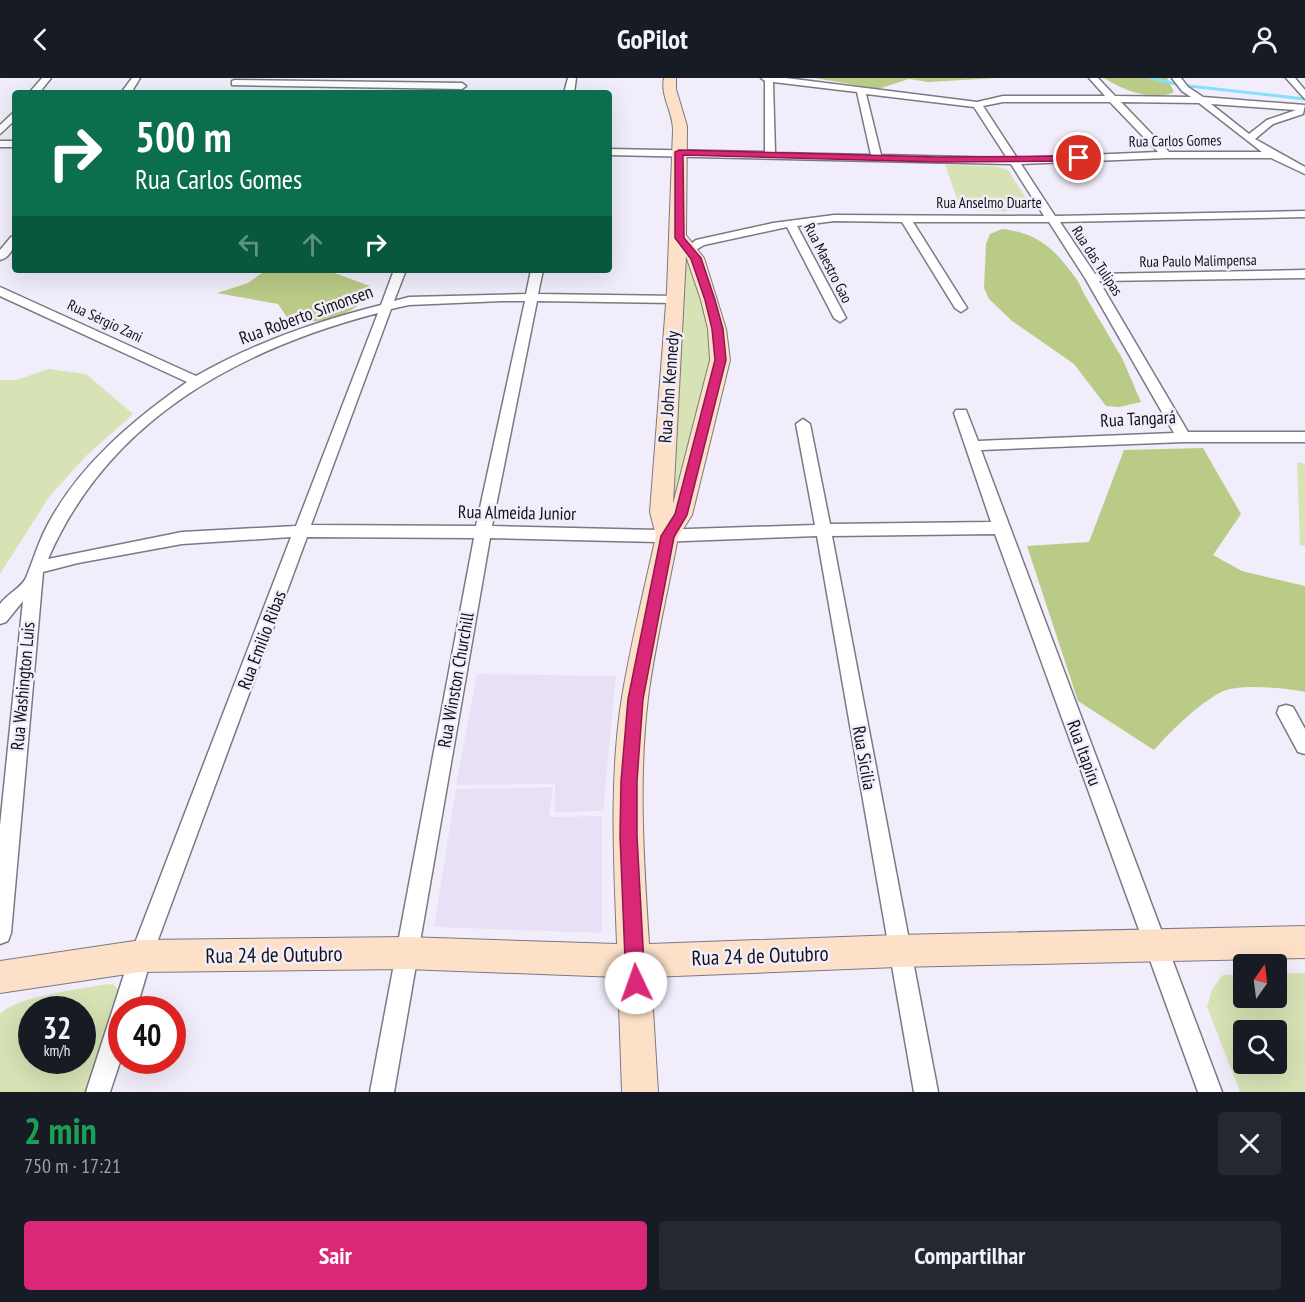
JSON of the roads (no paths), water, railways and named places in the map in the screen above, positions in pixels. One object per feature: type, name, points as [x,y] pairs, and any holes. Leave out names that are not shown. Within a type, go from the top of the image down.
[{"type":"street","points":[[37,90],[47,78]]},
{"type":"street","name":"Rua John Kennedy","points":[[660,78],[670,85],[680,120],[682,247],[676,259],[661,512],[667,536]]},
{"type":"street","points":[[770,154],[767,78],[977,105],[1003,99],[1202,100],[1305,109]]},
{"type":"street","points":[[1093,78],[1166,155]]},
{"type":"street","points":[[1290,78],[1305,96]]},
{"type":"street","points":[[233,81],[462,86]]},
{"type":"street","points":[[1180,83],[1249,139],[1273,155],[1305,171]]},
{"type":"street","points":[[289,90],[294,84]]},
{"type":"street","points":[[861,90],[877,158]]},
{"type":"street","name":"Rua das Tulipas","points":[[977,105],[1091,278],[1184,436]]},
{"type":"street","points":[[1249,139],[1270,122],[1305,109]]},
{"type":"street","points":[[0,131],[12,117]]},
{"type":"street","name":"Rua Carlos Gomes","points":[[612,152],[1014,161],[1166,155],[1273,155]]},
{"type":"street","name":"Rua Anselmo Duarte","points":[[682,247],[790,223],[834,218],[1052,219],[1305,214]]},
{"type":"street","points":[[905,218],[961,308]]},
{"type":"street","name":"Rua Maestro Gao","points":[[790,223],[840,318]]},
{"type":"street","points":[[0,257],[12,243]]},
{"type":"street","name":"Rua John Kennedy","points":[[640,1092],[628,836],[629,781],[635,699],[667,536],[681,515],[720,360],[717,329],[696,258],[682,247]]},
{"type":"street","name":"Rua Emilio Ribas","points":[[128,996],[141,956],[399,273]]},
{"type":"street","name":"Rua Winston Churchill","points":[[382,1092],[483,532],[537,273]]},
{"type":"street","name":"Rua Paulo Malimpensa","points":[[1091,278],[1305,274]]},
{"type":"street","name":"Rua Sérgio Zani","points":[[0,291],[197,381]]},
{"type":"street","name":"Rua Roberto Simonsen","points":[[0,617],[34,575],[54,527],[96,466],[142,421],[197,381],[264,346],[333,321],[387,305],[461,298],[675,300]]},
{"type":"street","name":"Rua Itapiru","points":[[961,413],[1001,528],[1210,1092]]},
{"type":"street","name":"Rua Sicilia","points":[[803,424],[825,530],[897,951],[926,1092]]},
{"type":"street","name":"Rua Tangará","points":[[972,446],[1184,436],[1305,437]]},
{"type":"street","name":"Rua Almeida Junior","points":[[34,575],[78,557],[182,538],[303,531],[667,536],[825,530],[1001,528]]},
{"type":"street","name":"Rua Washington Luis","points":[[0,933],[34,575]]},
{"type":"street","points":[[1286,713],[1305,746]]},
{"type":"street","name":"Rua 24 de Outubro","points":[[0,977],[141,956],[406,953],[635,962],[897,951],[1305,942]]},
{"type":"street","points":[[98,1092],[108,1061]]},
{"type":"waterway","points":[[1151,78],[1180,85],[1305,99]]}]
